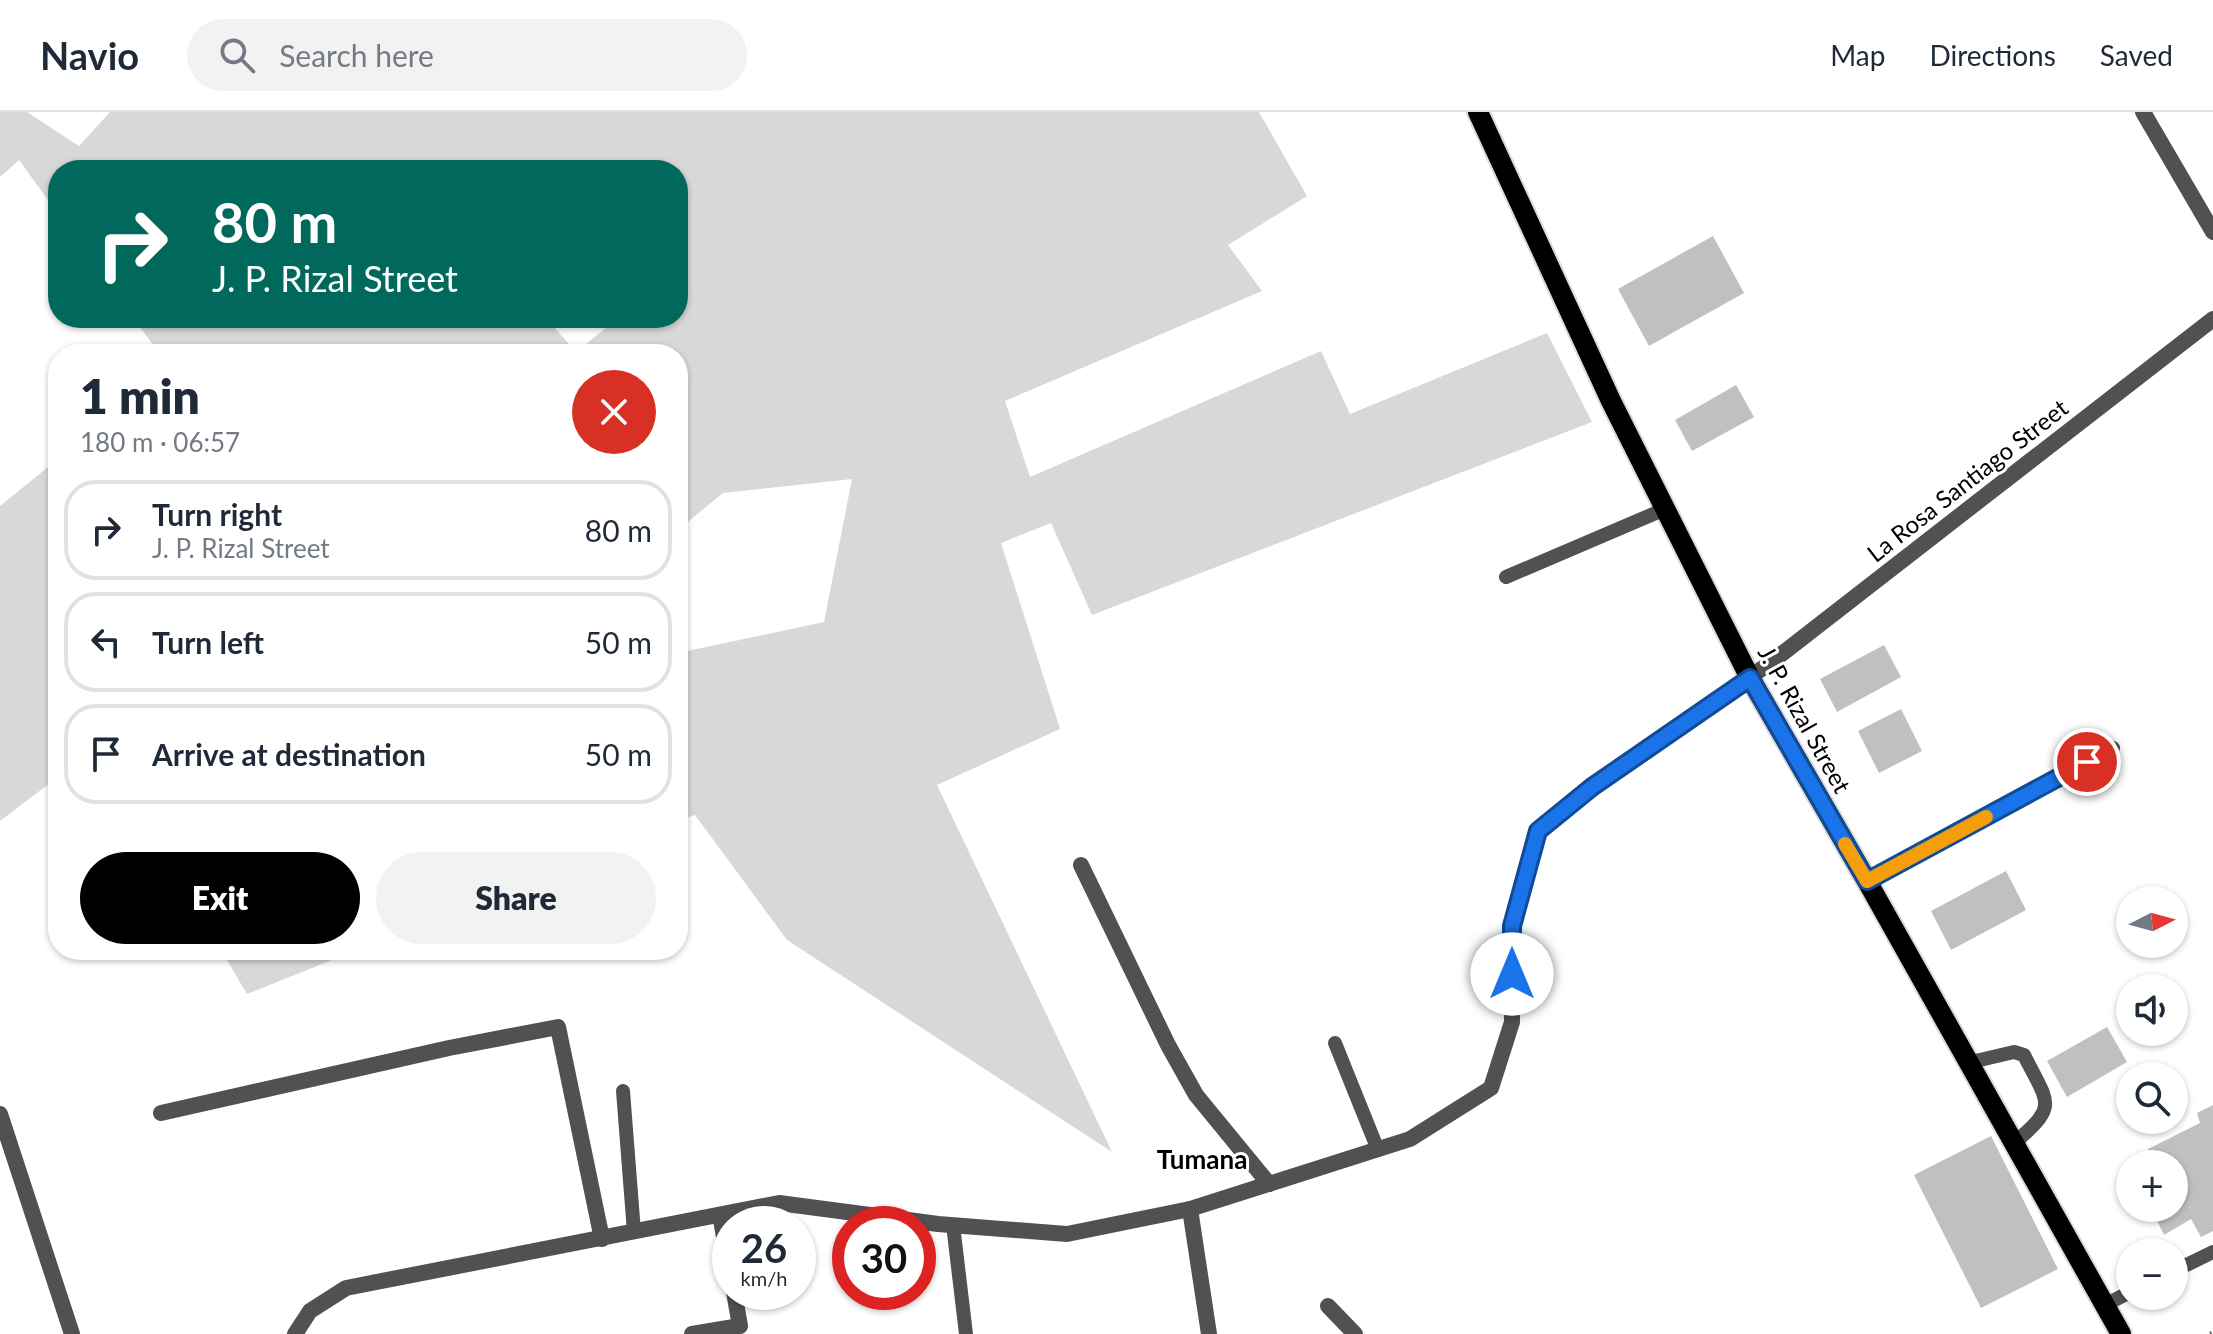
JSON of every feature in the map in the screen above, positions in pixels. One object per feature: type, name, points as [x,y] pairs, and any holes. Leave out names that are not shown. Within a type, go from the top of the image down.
[{"type":"main road","name":"J. P. Rizal Street","points":[[1478,112],[1611,401],[1750,678],[2121,1334]]},
{"type":"street","points":[[2143,112],[2213,232]]},
{"type":"street","name":"La Rosa Santiago Street","points":[[816,1208],[953,1225],[1067,1234],[1190,1209],[1410,1139],[1491,1088],[1512,1022],[1512,926],[1538,831],[1592,787],[1750,678],[2213,319]]},
{"type":"street","points":[[1081,865],[1168,1045],[1196,1095],[1269,1184]]},
{"type":"street","points":[[161,1113],[449,1048],[558,1027],[602,1239]]},
{"type":"street","points":[[0,1114],[72,1334]]},
{"type":"street","name":"La Rosa Santiago Street","points":[[764,1206],[779,1203],[803,1206]]},
{"type":"street","points":[[1190,1209],[1209,1334]]},
{"type":"street","name":"La Rosa Santiago Street","points":[[295,1334],[310,1311],[346,1288],[712,1217]]},
{"type":"street","points":[[1328,1306],[1355,1334]]},
{"type":"street","points":[[692,1334],[740,1326],[737,1310]]},
{"type":"lane","points":[[1506,577],[1665,509]]},
{"type":"lane","points":[[1867,881],[2113,748]]},
{"type":"lane","points":[[1335,1043],[1378,1150]]},
{"type":"lane","points":[[1967,1063],[2014,1052],[2024,1055],[2046,1100],[2043,1116],[2013,1144]]},
{"type":"lane","points":[[623,1091],[634,1232]]},
{"type":"lane","points":[[953,1225],[966,1334]]},
{"type":"lane","points":[[2188,1264],[2213,1252]]},
{"type":"lane","points":[[2105,1305],[2116,1299]]},
{"type":"shaded area","points":[[0,112],[27,112],[79,146],[110,112],[1259,112],[1307,196],[1228,245],[1262,291],[1005,401],[1030,477],[1321,351],[1350,414],[1547,333],[1592,422],[1092,615],[1051,523],[1001,543],[1060,729],[937,785],[1112,1152],[787,940],[695,815],[688,817],[688,651],[824,622],[852,479],[723,493],[688,522],[688,344],[586,344],[606,328],[688,328],[688,160],[48,160],[48,200],[19,160],[0,177]]},
{"type":"shaded area","points":[[140,328],[555,328],[569,344],[152,344]]},
{"type":"shaded area","points":[[48,467],[48,785],[0,821],[0,506]]},
{"type":"shaded area","points":[[227,960],[332,960],[247,994]]},
{"type":"building","points":[[1713,236],[1744,293],[1649,346],[1618,289]]},
{"type":"building","points":[[1736,385],[1754,417],[1692,451],[1675,420]]},
{"type":"building","points":[[1884,645],[1901,677],[1837,712],[1820,679]]},
{"type":"building","points":[[1901,709],[1922,751],[1879,773],[1858,731]]},
{"type":"building","points":[[2006,871],[2026,910],[1951,950],[1931,911]]},
{"type":"building","points":[[2107,1027],[2127,1062],[2116,1062],[2116,1068],[2067,1097],[2047,1061]]},
{"type":"building","points":[[2213,1105],[2213,1231],[2201,1237],[2191,1219],[2188,1221],[2188,1150],[2148,1149],[2178,1134],[2188,1134],[2188,1129],[2200,1123],[2197,1113]]},
{"type":"building","points":[[1991,1136],[2058,1269],[1981,1308],[1914,1175]]},
{"type":"building","points":[[2158,1222],[2186,1222],[2164,1235]]},
{"type":"slow traffic","points":[[1845,844],[1867,881],[1986,817]]},
{"type":"district","name":"Tumana","points":[[1202,1159]]},
{"type":"route","points":[[1512,974],[1512,926],[1538,831],[1592,787],[1750,678],[1867,881],[2087,762]]}]
